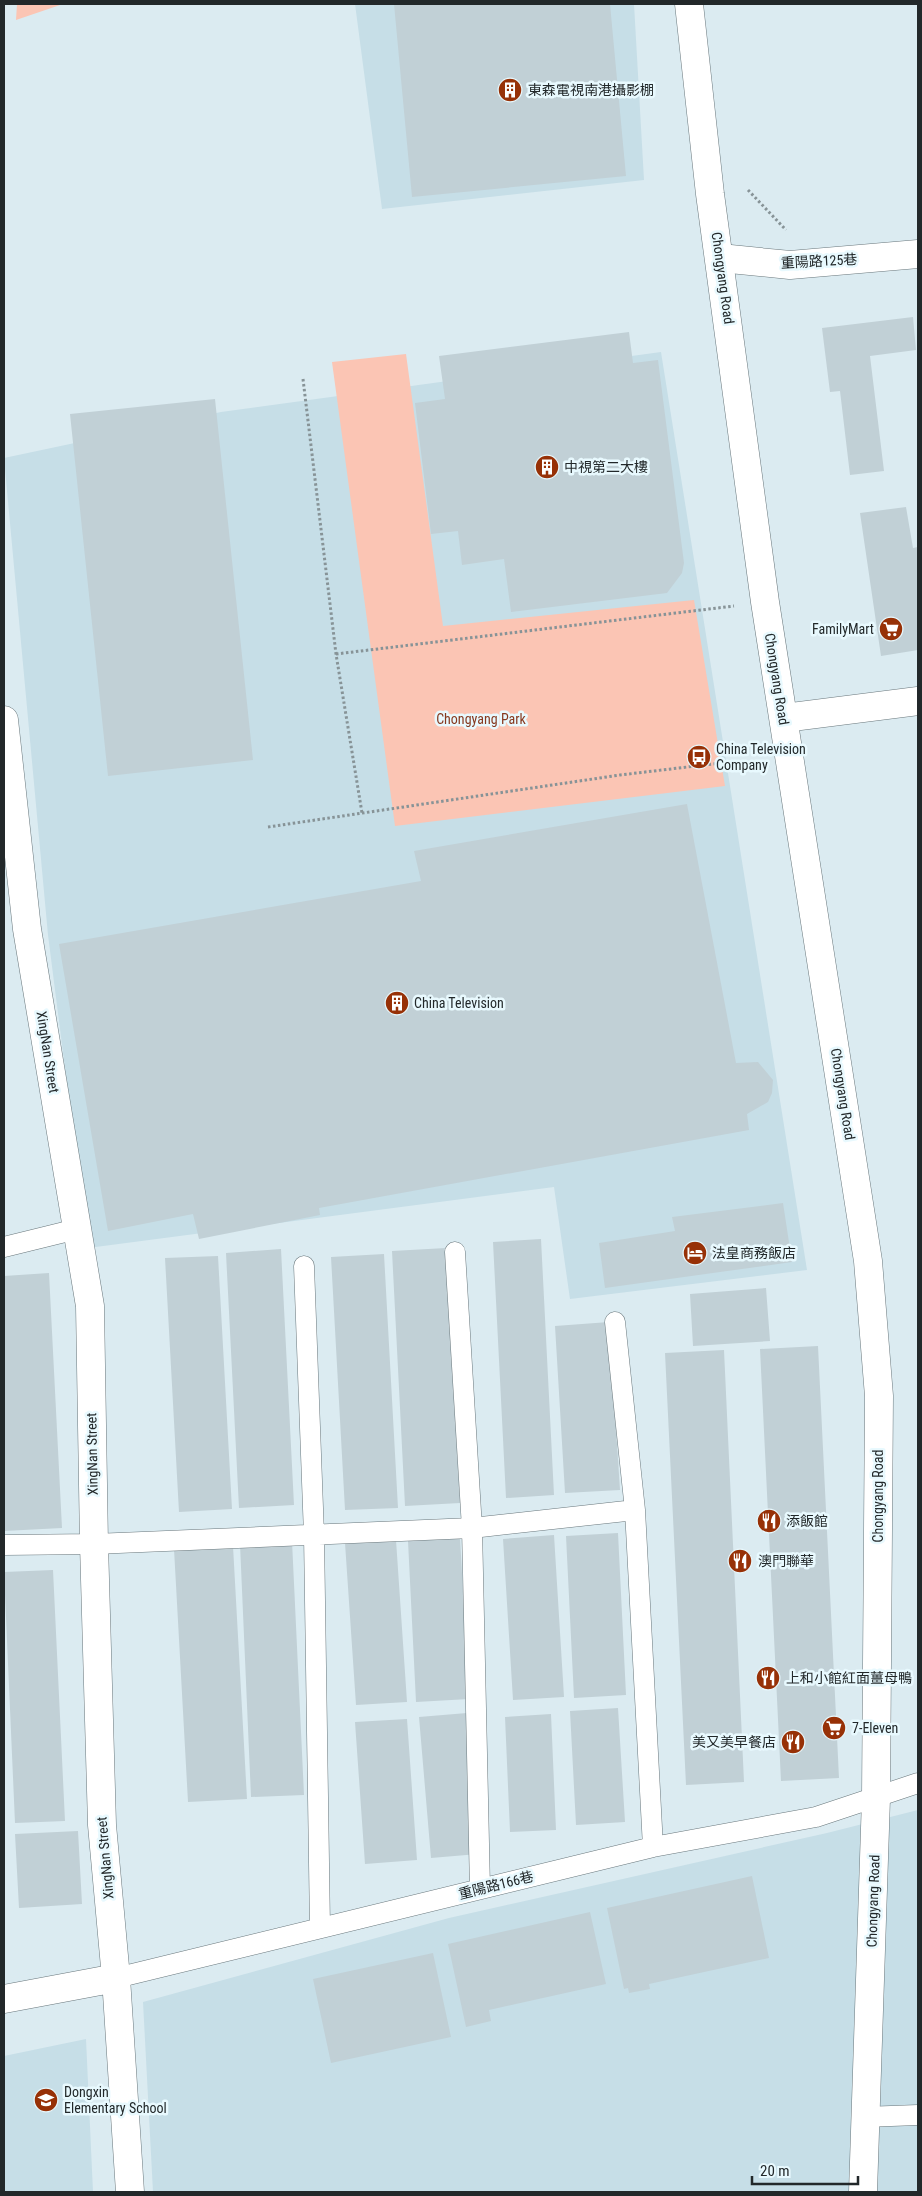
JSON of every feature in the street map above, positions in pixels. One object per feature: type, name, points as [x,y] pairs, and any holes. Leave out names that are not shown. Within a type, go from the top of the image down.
[{"type":"street","name":"Chongyang Road","points":[[689,4],[710,194],[720,258],[764,602],[784,718],[868,1261],[879,1396],[876,1798],[863,2192]]},
{"type":"street","name":"重陽路125巷","points":[[720,258],[790,265],[918,254]]},
{"type":"street","points":[[784,718],[918,701]]},
{"type":"street","name":"XingNan Street","points":[[4,720],[27,929],[90,1306],[94,1544],[102,1825],[116,1978],[130,2192]]},
{"type":"street","points":[[4,2000],[116,1978]]},
{"type":"lane","points":[[4,1247],[77,1229]]},
{"type":"lane","points":[[455,1252],[472,1528],[480,1889]]},
{"type":"lane","points":[[304,1266],[314,1535],[320,1928]]},
{"type":"lane","points":[[615,1322],[634,1510],[653,1848]]},
{"type":"lane","points":[[4,1545],[94,1544],[472,1528],[634,1510]]},
{"type":"lane","name":"重陽路166巷","points":[[116,1978],[653,1848],[816,1817],[918,1783]]},
{"type":"lane","points":[[864,2117],[918,2115]]},
{"type":"path","points":[[748,190],[786,230]]},
{"type":"path","points":[[303,379],[336,654],[362,813]]},
{"type":"path","points":[[336,654],[764,602]]},
{"type":"path","points":[[268,827],[620,775],[721,763]]},
{"type":"shaded area","name":"東森電視南港攝影棚","points":[[355,4],[634,4],[644,180],[382,209]]},
{"type":"shaded area","points":[[661,352],[807,1270],[570,1299],[554,1187],[88,1248],[48,935],[4,458],[221,412]]},
{"type":"shaded area","points":[[918,1810],[918,2192],[153,2192],[143,2002],[449,1918],[827,1833]]},
{"type":"shaded area","name":"Dongxin Elementary School","points":[[86,2039],[93,2192],[4,2192],[4,2056]]},
{"type":"green space","points":[[17,4],[63,4],[16,20]]},
{"type":"green space","name":"Chongyang Park","points":[[406,354],[443,626],[694,600],[725,786],[395,826],[332,362]]},
{"type":"building","name":"東森電視南港攝影棚","points":[[394,4],[610,4],[626,176],[412,197]]},
{"type":"building","points":[[913,317],[916,350],[870,356],[884,471],[850,475],[840,391],[830,392],[822,328]]},
{"type":"building","name":"中視第二大樓","points":[[629,332],[633,363],[658,360],[684,563],[682,573],[667,593],[511,612],[504,559],[462,565],[458,531],[431,534],[415,403],[445,399],[439,356]]},
{"type":"building","points":[[215,399],[253,760],[108,776],[70,414]]},
{"type":"building","points":[[906,507],[913,548],[918,547],[918,650],[881,656],[860,513]]},
{"type":"building","name":"China Television","points":[[687,804],[736,1063],[758,1062],[773,1080],[772,1093],[768,1102],[747,1114],[749,1130],[319,1208],[320,1215],[199,1239],[193,1214],[108,1231],[59,944],[421,881],[414,851]]},
{"type":"building","name":"法皇商務飯店","points":[[783,1203],[792,1262],[605,1288],[599,1243],[675,1231],[672,1217]]},
{"type":"building","points":[[541,1239],[554,1495],[506,1498],[493,1242]]},
{"type":"building","points":[[446,1248],[460,1503],[405,1506],[392,1251]]},
{"type":"building","points":[[281,1249],[294,1505],[239,1508],[226,1253]]},
{"type":"building","points":[[384,1254],[398,1508],[345,1510],[331,1257]]},
{"type":"building","points":[[218,1256],[232,1509],[179,1512],[165,1258]]},
{"type":"building","points":[[49,1273],[62,1528],[4,1531],[4,1276]]},
{"type":"building","points":[[766,1288],[770,1341],[693,1346],[690,1294]]},
{"type":"building","points":[[609,1322],[620,1490],[565,1493],[555,1326]]},
{"type":"building","points":[[818,1346],[839,1778],[781,1781],[760,1349]]},
{"type":"building","points":[[724,1350],[744,1782],[686,1785],[665,1353]]},
{"type":"building","points":[[618,1533],[626,1695],[574,1698],[566,1536]]},
{"type":"building","points":[[554,1535],[564,1697],[513,1700],[503,1539]]},
{"type":"building","points":[[460,1538],[469,1699],[416,1702],[408,1541]]},
{"type":"building","points":[[396,1540],[407,1702],[356,1705],[345,1543]]},
{"type":"building","points":[[292,1541],[304,1795],[251,1797],[240,1544]]},
{"type":"building","points":[[233,1546],[247,1799],[188,1802],[174,1549]]},
{"type":"building","points":[[53,1570],[65,1821],[15,1823],[4,1572]]},
{"type":"building","points":[[618,1708],[625,1822],[576,1825],[570,1711]]},
{"type":"building","points":[[467,1713],[478,1854],[431,1858],[419,1717]]},
{"type":"building","points":[[551,1714],[556,1830],[510,1832],[505,1717]]},
{"type":"building","points":[[407,1719],[417,1860],[365,1864],[355,1722]]},
{"type":"building","points":[[78,1831],[82,1904],[19,1908],[15,1834]]},
{"type":"building","points":[[752,1876],[769,1958],[649,1984],[650,1989],[629,1993],[628,1988],[624,1989],[607,1908]]},
{"type":"building","points":[[590,1912],[606,1984],[489,2010],[491,2021],[466,2027],[448,1944]]},
{"type":"building","points":[[433,1953],[451,2037],[331,2063],[313,1979]]},
{"type":"place","name":"東森電視南港攝影棚","points":[[510,90]]},
{"type":"place","name":"中視第二大樓","points":[[547,467]]},
{"type":"place","name":"FamilyMart","points":[[891,629]]},
{"type":"place","name":"China Television Company","points":[[699,757]]},
{"type":"place","name":"China Television","points":[[397,1003]]},
{"type":"place","name":"法皇商務飯店","points":[[695,1253]]},
{"type":"place","name":"添飯館","points":[[769,1521]]},
{"type":"place","name":"澳門聯華","points":[[740,1561]]},
{"type":"place","name":"上和小館紅面薑母鴨","points":[[768,1678]]},
{"type":"place","name":"7-Eleven","points":[[834,1728]]},
{"type":"place","name":"美又美早餐店","points":[[793,1742]]},
{"type":"place","name":"Dongxin Elementary School","points":[[46,2100]]}]
